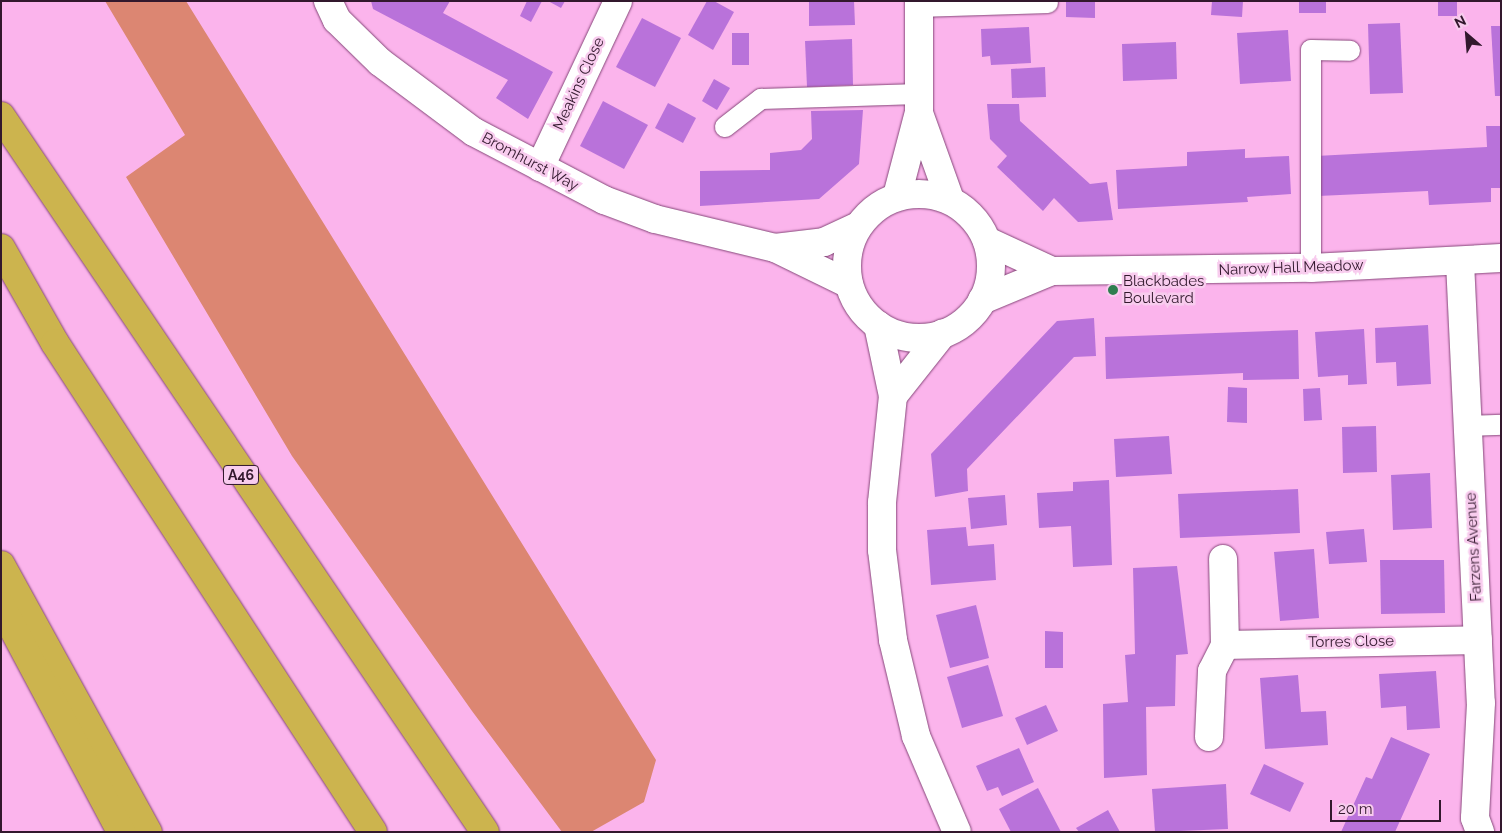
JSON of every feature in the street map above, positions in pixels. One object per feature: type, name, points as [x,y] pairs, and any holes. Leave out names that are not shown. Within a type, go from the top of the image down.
[{"type":"highway","name":"A46","points":[[1,116],[485,832]]},
{"type":"highway","points":[[1,248],[55,343],[373,832]]},
{"type":"highway","points":[[1,565],[148,832]]},
{"type":"highway","points":[[1,606],[121,832]]},
{"type":"street","name":"Bromhurst Way","points":[[328,1],[337,20],[415,91],[474,132],[540,168],[604,200],[656,219],[775,248],[849,284]]},
{"type":"street","name":"Meakins Close","points":[[540,168],[618,1]]},
{"type":"street","points":[[897,196],[919,103],[919,4]]},
{"type":"street","points":[[919,103],[950,200]]},
{"type":"street","points":[[893,396],[943,333],[972,314],[982,300],[990,268],[987,241],[978,224],[966,210],[950,200],[924,194],[897,196],[876,208],[859,226],[850,244],[847,264],[849,284],[865,314],[878,325],[911,337],[943,333]]},
{"type":"street","name":"Bromhurst Way","points":[[775,248],[824,242],[859,226]]},
{"type":"street","name":"Narrow Hall Meadow","points":[[987,241],[1052,271]]},
{"type":"street","name":"Narrow Hall Meadow","points":[[982,300],[1052,271],[1312,268],[1460,262],[1501,258]]},
{"type":"street","name":"Farzens Avenue","points":[[1460,262],[1478,640],[1481,750],[1476,818],[1480,832]]},
{"type":"street","points":[[878,325],[893,396],[884,460],[882,522],[882,550],[893,640],[916,736],[957,832]]},
{"type":"street","points":[[1209,737],[1212,671],[1225,645],[1223,559]]},
{"type":"street","name":"Torres Close","points":[[1225,645],[1478,640]]},
{"type":"lane","points":[[919,4],[1048,3]]},
{"type":"lane","points":[[1312,268],[1311,50],[1350,51]]},
{"type":"lane","points":[[726,127],[761,99],[919,103]]},
{"type":"lane","points":[[1468,426],[1501,425]]},
{"type":"shaded area","points":[[105,1],[186,1],[656,760],[644,802],[591,832],[562,832],[472,711],[292,456],[126,177],[185,135]]},
{"type":"building","points":[[371,1],[450,1],[443,13],[553,72],[528,119],[496,98],[508,80],[373,9]]},
{"type":"building","points":[[527,1],[542,1],[531,22],[520,16]]},
{"type":"building","points":[[548,1],[565,1],[561,8]]},
{"type":"building","points":[[707,1],[714,1],[734,12],[713,50],[688,35]]},
{"type":"building","points":[[809,1],[854,1],[855,25],[809,26]]},
{"type":"building","points":[[1066,1],[1095,1],[1095,18],[1066,17]]},
{"type":"building","points":[[1212,1],[1243,1],[1242,17],[1211,15]]},
{"type":"building","points":[[1299,1],[1326,1],[1326,13],[1299,13]]},
{"type":"building","points":[[1438,1],[1457,1],[1457,16],[1438,16]]},
{"type":"building","points":[[642,18],[681,38],[655,87],[616,67]]},
{"type":"building","points":[[1400,23],[1403,93],[1370,94],[1368,24]]},
{"type":"building","points":[[1491,26],[1501,26],[1501,96],[1495,96]]},
{"type":"building","points":[[1029,27],[1031,63],[991,65],[990,56],[982,57],[981,29]]},
{"type":"building","points":[[1288,30],[1291,81],[1240,84],[1237,33]]},
{"type":"building","points":[[732,33],[749,33],[749,65],[732,65]]},
{"type":"building","points":[[852,39],[853,85],[807,87],[805,41]]},
{"type":"building","points":[[1176,42],[1177,79],[1123,81],[1122,44]]},
{"type":"building","points":[[1045,67],[1046,97],[1012,98],[1011,69]]},
{"type":"building","points":[[714,79],[730,88],[717,110],[702,101]]},
{"type":"building","points":[[603,101],[648,125],[624,169],[580,146]]},
{"type":"building","points":[[668,103],[696,118],[683,143],[655,128]]},
{"type":"building","points":[[987,104],[1019,104],[1020,121],[1090,184],[1107,182],[1113,220],[1078,222],[1054,198],[1043,211],[997,167],[1007,156],[990,139]]},
{"type":"building","points":[[863,110],[859,164],[819,199],[700,206],[700,171],[770,170],[770,153],[801,150],[812,139],[811,111]]},
{"type":"building","points":[[1486,126],[1501,126],[1501,188],[1491,188],[1491,202],[1429,205],[1428,191],[1318,196],[1316,156],[1487,147]]},
{"type":"building","points":[[1245,149],[1245,158],[1289,156],[1291,194],[1247,197],[1248,202],[1118,209],[1116,170],[1187,166],[1187,152]]},
{"type":"building","points":[[1094,318],[1096,356],[1074,357],[967,469],[968,491],[935,497],[931,454],[1057,321]]},
{"type":"building","points":[[1428,325],[1431,384],[1397,386],[1396,362],[1376,363],[1375,328]]},
{"type":"building","points":[[1364,329],[1367,384],[1348,385],[1348,375],[1318,377],[1315,332]]},
{"type":"building","points":[[1298,330],[1299,379],[1243,380],[1243,373],[1106,379],[1105,337]]},
{"type":"building","points":[[1228,387],[1247,388],[1247,423],[1227,422]]},
{"type":"building","points":[[1320,388],[1322,420],[1304,421],[1303,389]]},
{"type":"building","points":[[1376,426],[1377,472],[1343,473],[1342,427]]},
{"type":"building","points":[[1169,436],[1172,474],[1116,477],[1114,439]]},
{"type":"building","points":[[1430,473],[1432,528],[1393,530],[1391,475]]},
{"type":"building","points":[[1109,480],[1112,565],[1073,567],[1071,526],[1039,528],[1037,493],[1073,491],[1073,482]]},
{"type":"building","points":[[1298,489],[1300,533],[1180,538],[1178,494]]},
{"type":"building","points":[[1005,495],[1007,525],[971,529],[968,498]]},
{"type":"building","points":[[966,527],[968,546],[994,544],[996,580],[931,585],[927,530]]},
{"type":"building","points":[[1364,529],[1367,562],[1329,564],[1326,532]]},
{"type":"building","points":[[1314,549],[1319,618],[1280,621],[1274,552]]},
{"type":"building","points":[[1380,560],[1444,560],[1445,613],[1381,614]]},
{"type":"building","points":[[1177,566],[1188,654],[1176,655],[1175,706],[1146,707],[1147,775],[1104,778],[1103,704],[1128,702],[1125,655],[1135,654],[1133,568]]},
{"type":"building","points":[[976,605],[989,658],[950,668],[936,615]]},
{"type":"building","points":[[1045,631],[1063,632],[1063,668],[1045,668]]},
{"type":"building","points":[[988,665],[1003,716],[962,728],[947,677]]},
{"type":"building","points":[[1436,671],[1440,728],[1407,730],[1406,706],[1381,708],[1379,674]]},
{"type":"building","points":[[1298,675],[1301,712],[1326,711],[1328,745],[1265,749],[1260,678]]},
{"type":"building","points":[[1046,705],[1058,731],[1027,745],[1015,718]]},
{"type":"building","points":[[1391,737],[1430,754],[1395,832],[1341,832],[1366,777],[1372,779]]},
{"type":"building","points":[[1019,748],[1034,782],[1002,796],[998,787],[987,791],[976,766]]},
{"type":"building","points":[[1264,764],[1304,783],[1290,812],[1250,794]]},
{"type":"building","points":[[1226,784],[1228,829],[1155,832],[1152,789]]},
{"type":"building","points":[[1038,788],[1061,832],[1011,832],[999,809]]},
{"type":"building","points":[[1108,810],[1120,832],[1079,832],[1076,828]]},
{"type":"place","name":"Blackbades Boulevard","points":[[1113,290]]}]
